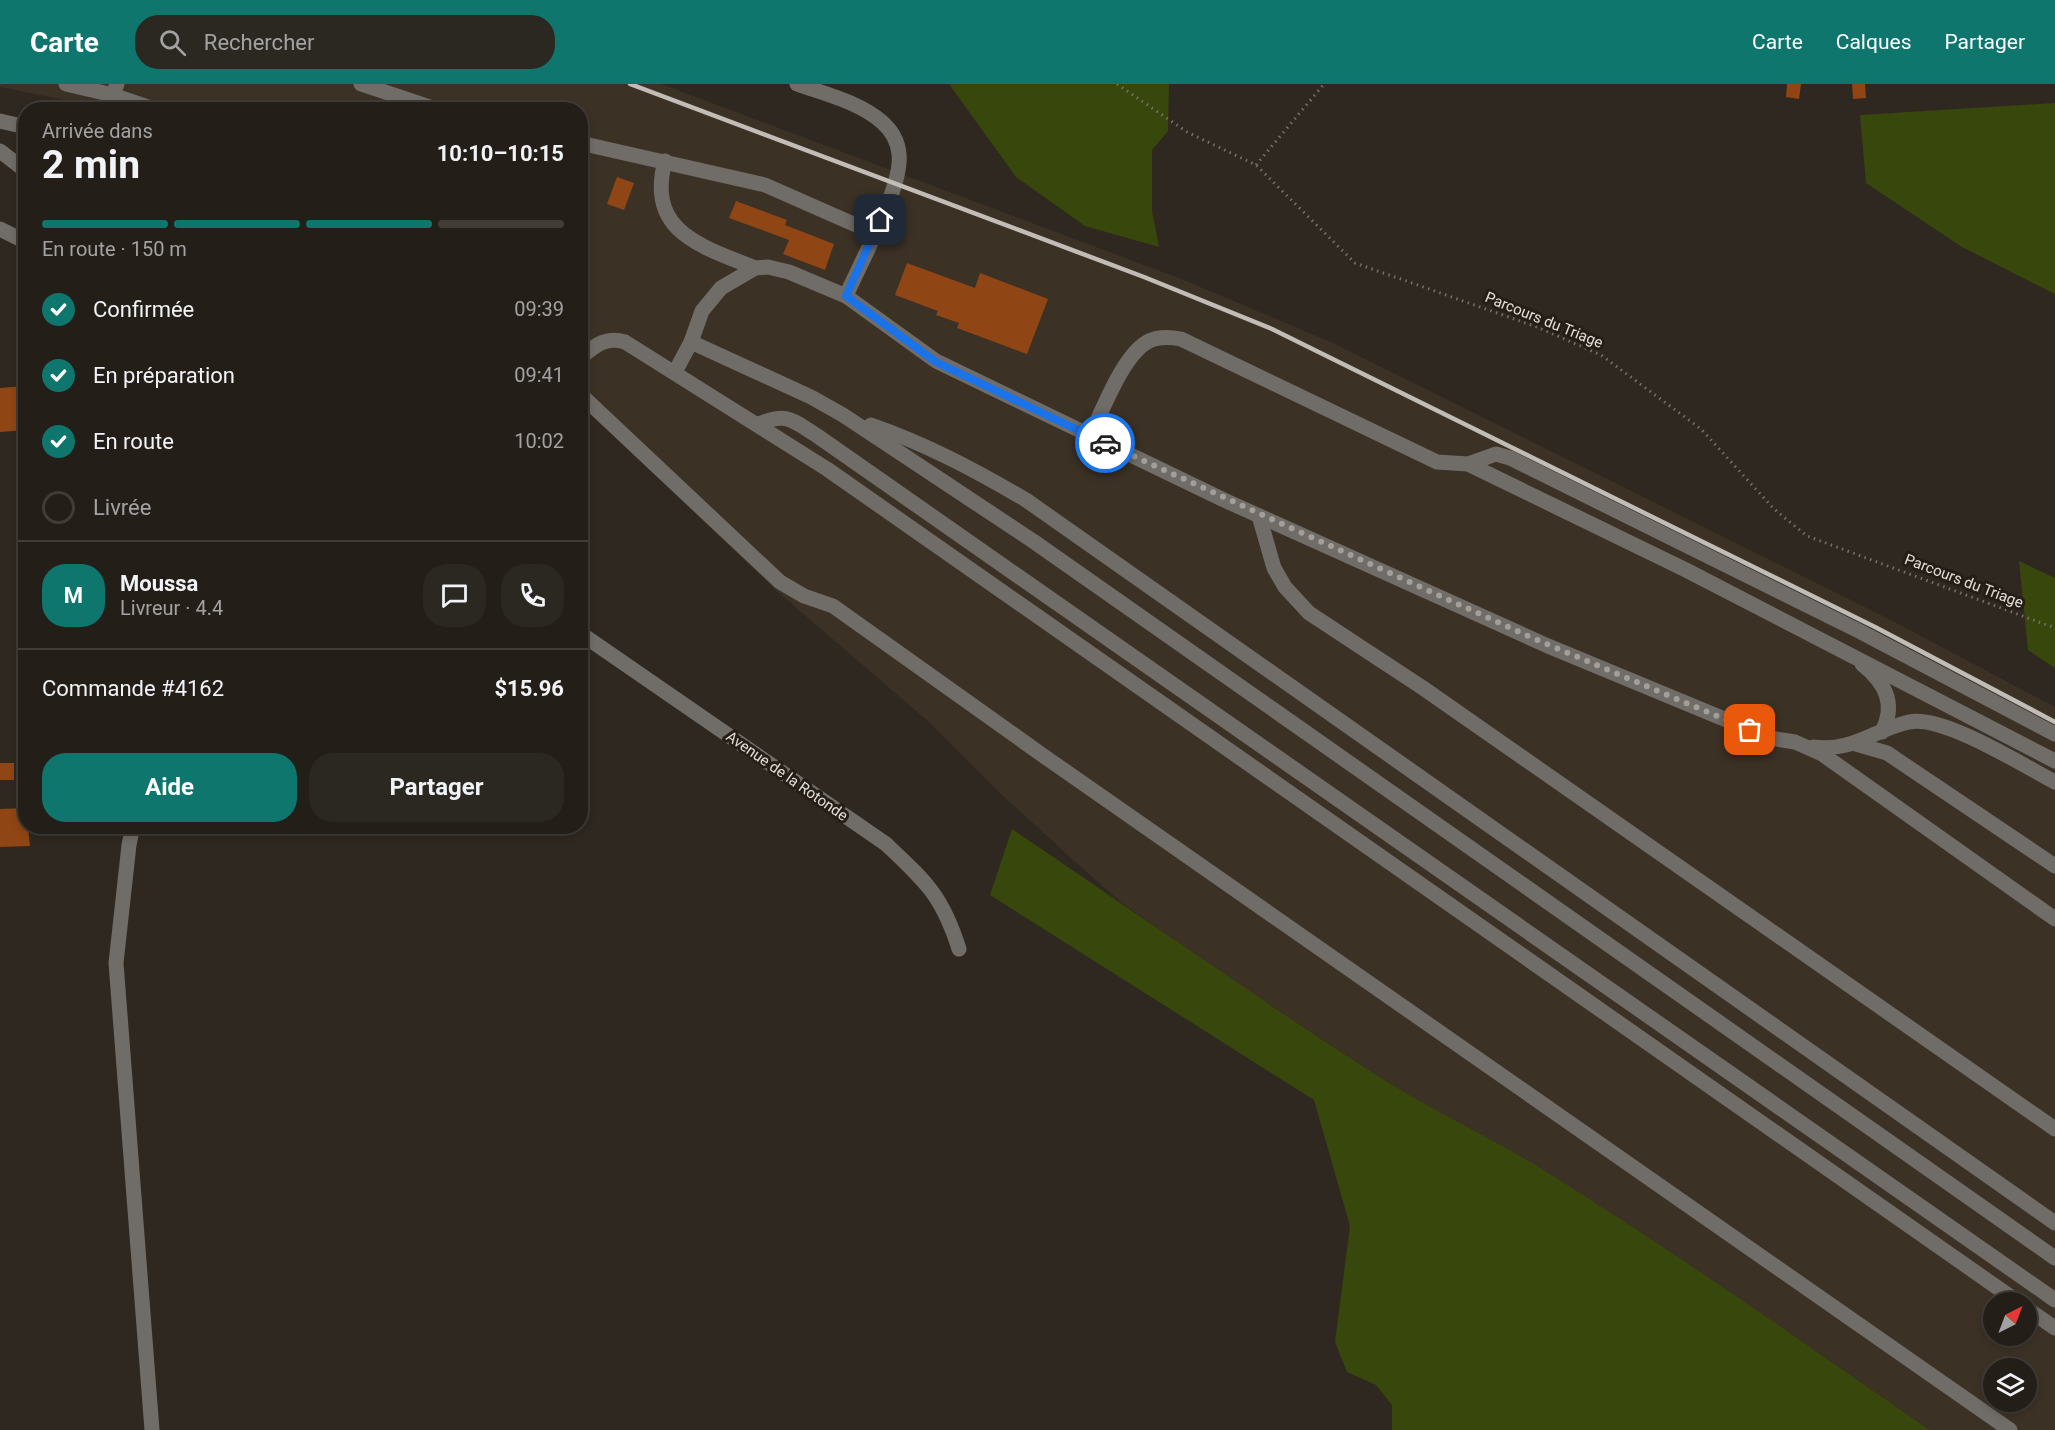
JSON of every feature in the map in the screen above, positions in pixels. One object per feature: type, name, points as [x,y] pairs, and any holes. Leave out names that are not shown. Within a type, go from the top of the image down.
[{"type":"street","points":[[66,84],[115,89],[141,102]]},
{"type":"street","points":[[361,84],[415,102]]},
{"type":"street","points":[[798,84],[871,114],[884,123],[897,143],[898,171],[846,296]]},
{"type":"street","points":[[0,121],[18,126]]},
{"type":"street","points":[[588,145],[765,185],[874,233]]},
{"type":"street","points":[[0,151],[18,165]]},
{"type":"street","points":[[665,161],[660,198],[670,220],[695,240],[755,268]]},
{"type":"street","points":[[0,229],[18,238]]},
{"type":"street","points":[[675,372],[710,298],[755,268],[768,267],[789,273],[846,296],[936,362],[1259,516],[1559,650],[1770,738],[1808,747],[1825,748],[1856,744],[1874,747],[1895,758],[2055,866]]},
{"type":"street","points":[[1090,436],[1137,350],[1149,341],[1169,337],[1181,339],[1426,458],[1451,465],[1468,464],[1496,454],[1510,458],[1861,632],[2055,734]]},
{"type":"street","points":[[588,351],[598,343],[616,339],[636,348],[759,424],[866,496],[2004,1292]]},
{"type":"street","points":[[691,342],[811,397],[843,415],[1033,541],[2055,1258]]},
{"type":"street","points":[[588,402],[780,582],[804,596],[833,606],[1058,766],[2010,1430]]},
{"type":"street","points":[[843,415],[909,438],[958,461],[1026,500],[2055,1222]]},
{"type":"street","points":[[759,424],[780,416],[787,417],[816,435],[2055,1300]]},
{"type":"street","points":[[1468,464],[1842,650],[2055,762]]},
{"type":"street","points":[[1259,516],[1274,568],[1285,587],[1309,613],[1433,695],[2055,1129]]},
{"type":"street","name":"Avenue de la Rotonde","points":[[588,639],[886,844],[927,883],[948,915],[959,949]]},
{"type":"street","points":[[1218,670],[1232,646]]},
{"type":"street","points":[[1842,650],[1865,667],[1887,697],[1890,709],[1881,732]]},
{"type":"street","points":[[1856,744],[1912,721],[1940,725],[2055,782]]},
{"type":"street","points":[[1808,747],[1837,762],[2055,919]]},
{"type":"street","points":[[131,834],[116,963],[152,1430]]},
{"type":"street","points":[[2037,1316],[2055,1328]]},
{"type":"path","name":"Parcours du Triage","points":[[1117,84],[1187,132],[1256,165],[1355,263],[1538,327],[1601,355],[1701,429],[1774,509],[1807,536],[2055,628]]},
{"type":"path","points":[[1256,165],[1324,84]]},
{"type":"shaded area","points":[[0,84],[661,84],[1184,280],[1333,343],[1887,618],[2055,707],[2055,1430],[1930,1430],[1829,1360],[1378,1076],[1211,966],[1122,903],[1072,859],[999,792],[929,722],[779,593],[588,412],[588,102],[74,102],[0,87]]},
{"type":"green space","points":[[949,84],[1169,84],[1168,131],[1152,150],[1152,211],[1159,247],[1085,226],[1016,177]]},
{"type":"green space","points":[[2055,103],[2055,294],[1962,247],[1866,183],[1860,115]]},
{"type":"green space","points":[[2019,561],[2055,578],[2055,668],[2028,650]]},
{"type":"green space","points":[[1012,829],[1378,1076],[1525,1159],[1643,1234],[1930,1430],[1392,1430],[1392,1405],[1376,1385],[1347,1372],[1335,1342],[1350,1226],[1314,1100],[990,895]]},
{"type":"building","points":[[1787,84],[1801,84],[1799,99],[1786,97]]},
{"type":"building","points":[[1852,84],[1865,84],[1866,98],[1853,99]]},
{"type":"building","points":[[617,177],[634,183],[624,210],[607,204]]},
{"type":"building","points":[[736,201],[787,220],[785,225],[834,244],[825,270],[783,254],[789,240],[729,218]]},
{"type":"building","points":[[907,263],[975,288],[980,273],[1048,299],[1027,354],[957,328],[959,323],[936,315],[938,311],[895,295]]},
{"type":"building","points":[[18,387],[18,431],[0,432],[0,388]]},
{"type":"building","points":[[0,763],[14,763],[14,780],[0,780]]},
{"type":"building","points":[[18,808],[18,834],[29,834],[30,846],[0,847],[0,809]]},
{"type":"railway","points":[[630,84],[1144,277],[1272,329],[1875,627],[2055,722]]},
{"type":"way so far","points":[[1105,443],[1224,500],[1528,636],[1750,730]]},
{"type":"route","points":[[880,220],[846,296],[936,362],[1105,443]]}]
